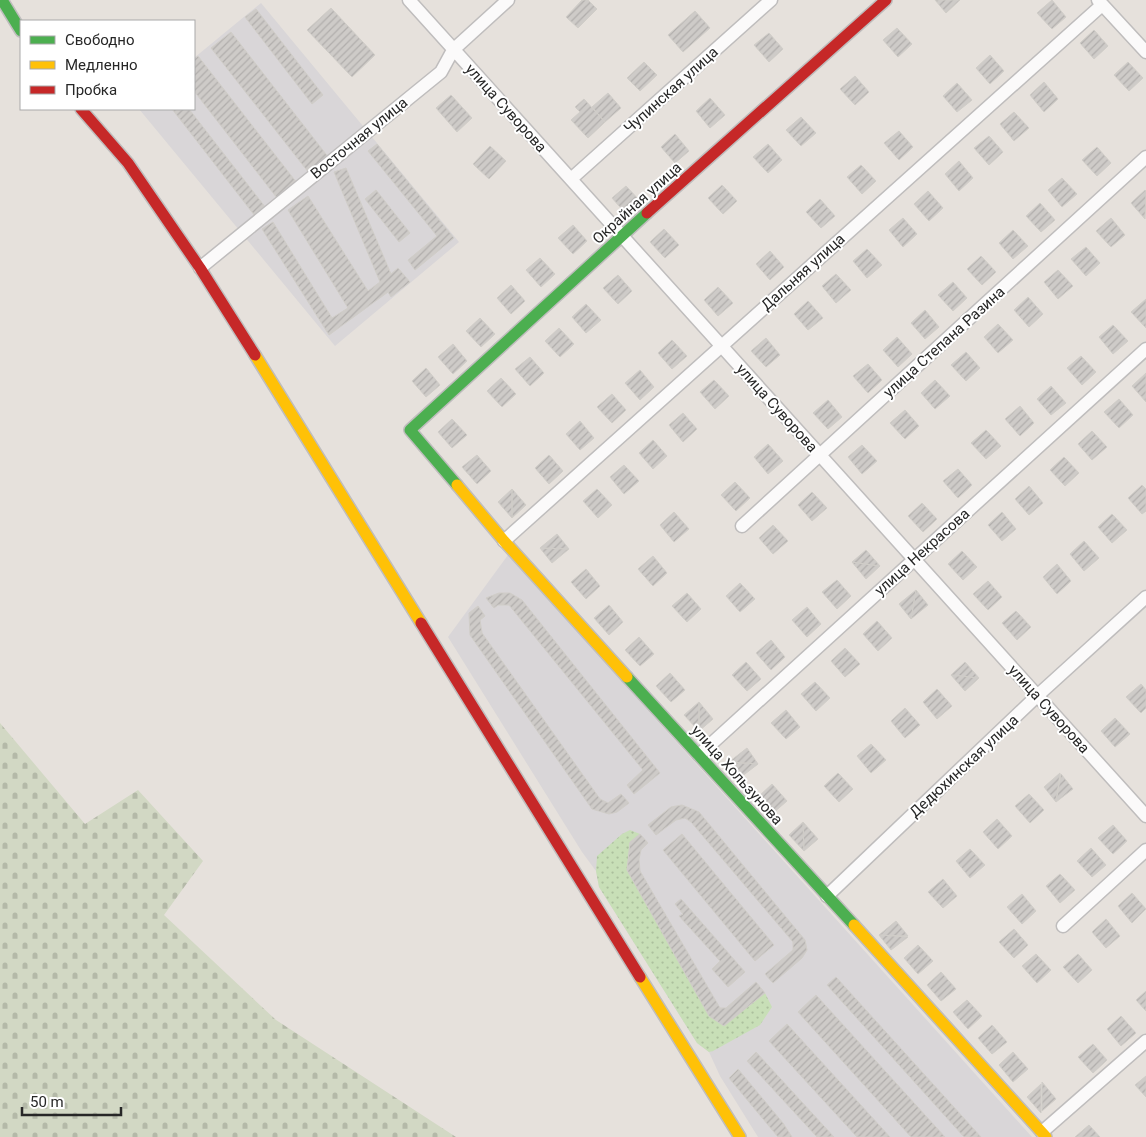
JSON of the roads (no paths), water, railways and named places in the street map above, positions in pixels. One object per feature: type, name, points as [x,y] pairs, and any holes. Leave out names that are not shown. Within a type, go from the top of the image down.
[{"type":"street","points":[[2,0],[20,30]]},
{"type":"street","name":"улица Суворова","points":[[409,0],[1146,816]]},
{"type":"street","name":"Восточная улица","points":[[200,268],[441,72],[454,50],[508,0]]},
{"type":"street","name":"Чупинская улица","points":[[571,180],[771,0]]},
{"type":"street","name":"Окрайная улица","points":[[410,430],[622,236],[886,0]]},
{"type":"street","points":[[1100,2],[1146,52]]},
{"type":"street","name":"Дальняя улица","points":[[504,541],[1100,2]]},
{"type":"street","points":[[0,16],[20,37]]},
{"type":"street","points":[[82,110],[128,163],[200,268],[344,497],[571,868],[740,1137]]},
{"type":"street","name":"улица Степана Разина","points":[[742,526],[1146,157]]},
{"type":"street","name":"улица Некрасова","points":[[699,755],[1146,349]]},
{"type":"street","name":"улица Хользунова","points":[[410,430],[504,541],[1044,1135]]},
{"type":"street","name":"Дедюхинская улица","points":[[827,896],[1037,696],[1146,597]]},
{"type":"street","points":[[1063,926],[1146,850]]},
{"type":"street","points":[[1044,1135],[1146,1041]]}]
